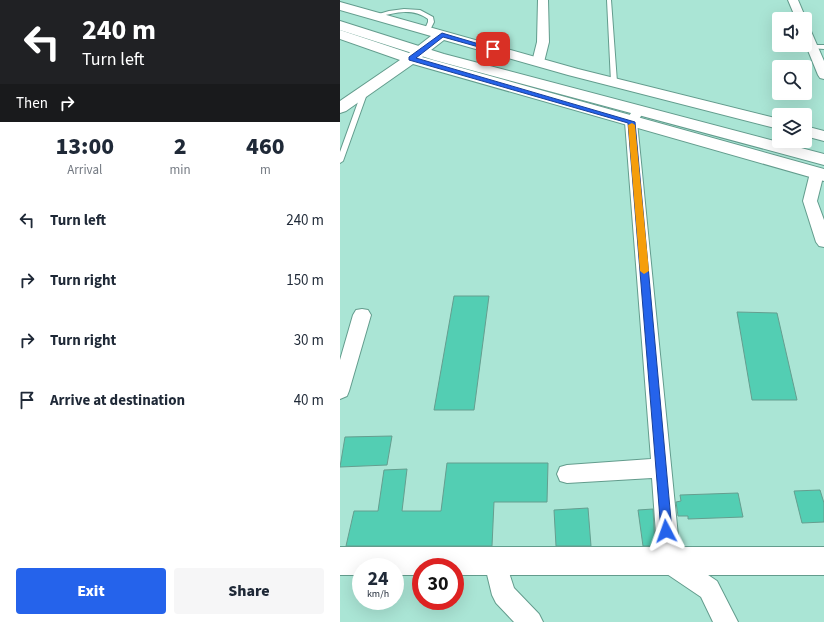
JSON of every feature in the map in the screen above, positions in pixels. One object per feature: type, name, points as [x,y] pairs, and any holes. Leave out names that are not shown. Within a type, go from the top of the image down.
[{"type":"main road","points":[[340,6],[434,36],[772,133]]},
{"type":"main road","points":[[340,12],[772,122]]},
{"type":"main road","points":[[340,25],[416,55]]},
{"type":"main road","points":[[340,34],[822,169]]},
{"type":"main road","points":[[340,108],[416,55],[434,36]]},
{"type":"main road","points":[[812,133],[824,136]]},
{"type":"main road","points":[[812,144],[824,148]]},
{"type":"main road","points":[[340,561],[824,561]]},
{"type":"street","points":[[538,62],[542,42],[543,0]]},
{"type":"street","points":[[793,0],[798,12]]},
{"type":"street","points":[[812,39],[818,47],[824,75]]},
{"type":"street","points":[[635,116],[669,562],[709,590],[726,622]]},
{"type":"street","points":[[822,169],[810,201],[824,242]]},
{"type":"street","points":[[340,391],[362,315]]},
{"type":"street","points":[[567,474],[662,468]]},
{"type":"street","points":[[495,562],[504,595],[531,622]]},
{"type":"lane","points":[[609,0],[614,82]]},
{"type":"lane","points":[[340,161],[365,91]]},
{"type":"lane","points":[[340,141],[351,130]]},
{"type":"building","points":[[454,296],[489,296],[474,410],[434,410]]},
{"type":"building","points":[[737,312],[777,313],[797,400],[752,400]]},
{"type":"building","points":[[392,436],[387,465],[340,467],[345,437]]},
{"type":"building","points":[[447,463],[548,463],[547,502],[494,502],[492,546],[346,546],[354,511],[378,511],[384,470],[407,469],[402,511],[441,511]]},
{"type":"building","points":[[820,490],[824,503],[824,522],[802,523],[794,491]]},
{"type":"building","points":[[738,493],[743,517],[688,519],[688,516],[678,516],[676,502],[681,501],[680,495]]},
{"type":"building","points":[[588,508],[591,546],[556,546],[554,510]]},
{"type":"building","points":[[653,509],[655,546],[643,546],[638,510]]},
{"type":"slow traffic","points":[[632,125],[644,271]]},
{"type":"route","points":[[493,49],[442,35],[411,59],[631,122],[662,468],[666,531]]}]
